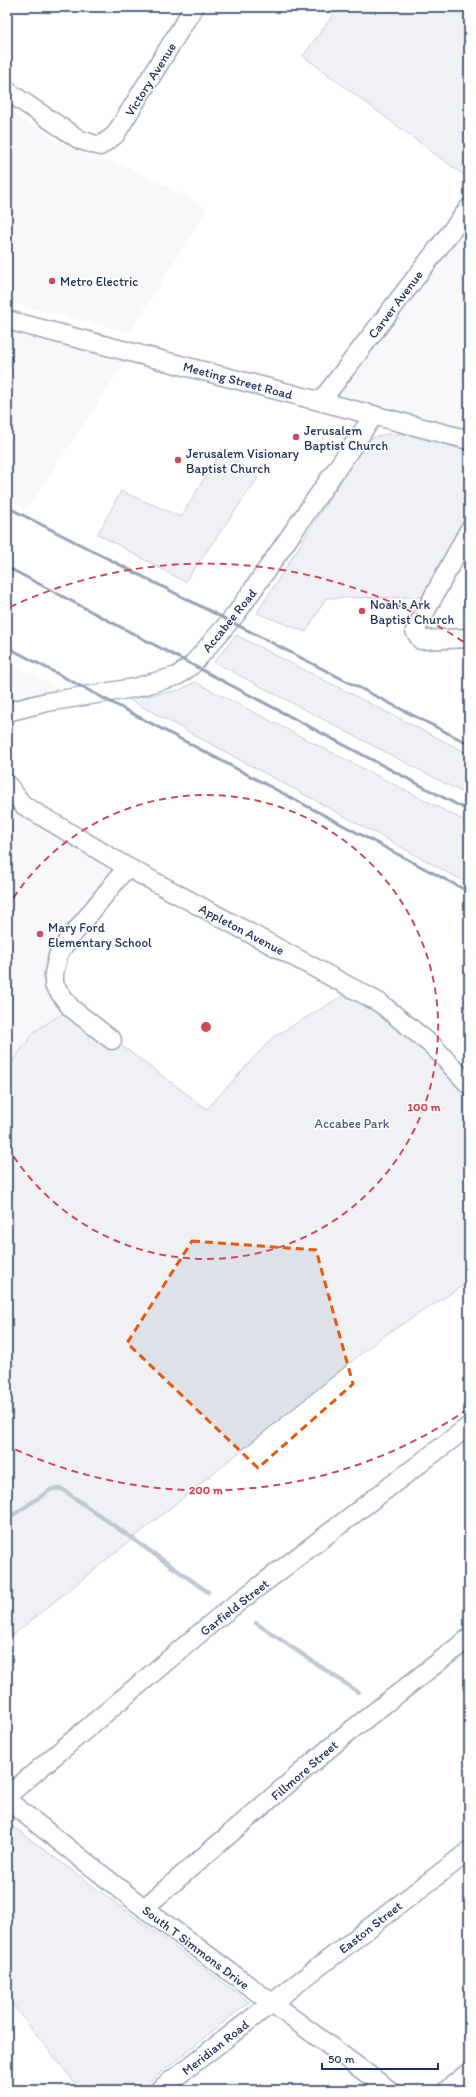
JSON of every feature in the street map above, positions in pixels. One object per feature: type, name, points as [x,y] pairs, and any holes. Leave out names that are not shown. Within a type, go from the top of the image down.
[{"type":"street","name":"Victory Avenue","points":[[7,91],[80,140],[100,146],[115,135],[194,7]]},
{"type":"street","name":"Carver Avenue","points":[[321,401],[469,209]]},
{"type":"street","name":"Meeting Street Road","points":[[7,320],[469,440]]},
{"type":"street","name":"Accabee Road","points":[[7,712],[47,702],[134,688],[177,676],[192,665],[236,614],[374,415]]},
{"type":"street","points":[[469,530],[415,631],[421,640],[469,638]]},
{"type":"street","name":"Appleton Avenue","points":[[7,784],[23,805],[127,868],[380,1003],[434,1047],[469,1085]]},
{"type":"street","points":[[112,1040],[71,1008],[54,985],[54,973],[59,952],[127,868]]},
{"type":"street","name":"Garfield Street","points":[[7,1796],[219,1617],[467,1431]]},
{"type":"street","name":"Fillmore Street","points":[[144,1908],[340,1739],[469,1638]]},
{"type":"street","name":"South T Simmons Drive","points":[[7,1800],[144,1908],[389,2090]]},
{"type":"street","name":"Easton Street","points":[[271,2003],[469,1850]]},
{"type":"street","name":"Meridian Road","points":[[159,2090],[271,2003]]},
{"type":"street","points":[[447,2090],[469,2072]]},
{"type":"highlighted area","points":[[192,1241],[316,1250],[353,1384],[258,1468],[127,1343]]},
{"type":"shaded area","points":[[7,110],[78,152],[129,167],[208,208],[130,332],[7,302]]},
{"type":"shaded area","points":[[469,210],[469,440],[321,401]]},
{"type":"shaded area","points":[[7,320],[132,352],[27,509],[7,499]]},
{"type":"shaded area","points":[[7,661],[75,697],[7,710]]},
{"type":"shaded area","name":"Mary Ford Elementary School","points":[[7,787],[122,865],[54,973],[71,1008],[35,1031],[7,1069]]},
{"type":"green space","points":[[339,7],[469,7],[469,179],[303,56]]},
{"type":"green space","points":[[387,434],[406,434],[469,451],[469,510],[423,597],[326,598],[306,632],[257,613],[362,447],[372,438]]},
{"type":"green space","points":[[222,449],[258,478],[185,582],[98,534],[121,491],[181,517]]},
{"type":"green space","points":[[236,635],[469,754],[469,796],[214,662]]},
{"type":"green space","points":[[195,682],[469,823],[469,884],[128,699],[180,690]]},
{"type":"green space","name":"Accabee Park","points":[[352,988],[469,1085],[469,1282],[382,1337],[7,1640],[7,1069],[35,1031],[71,1008],[207,1109],[273,1037],[344,995]]},
{"type":"green space","points":[[7,1822],[249,2002],[139,2090],[81,2090],[7,1998]]},
{"type":"waterway","points":[[7,1519],[52,1489],[62,1489],[208,1592]]},
{"type":"waterway","points":[[256,1623],[358,1692]]},
{"type":"railway","points":[[7,507],[469,744]]},
{"type":"railway","points":[[7,567],[469,811]]},
{"type":"railway","points":[[7,647],[469,892]]},
{"type":"place","name":"Metro Electric","points":[[52,281]]},
{"type":"place","name":"Jerusalem Baptist Church","points":[[296,437]]},
{"type":"place","name":"Jerusalem Visionary Baptist Church","points":[[178,460]]},
{"type":"place","name":"Noah's Ark Baptist Church","points":[[362,611]]},
{"type":"place","name":"Mary Ford Elementary School","points":[[40,934]]}]
